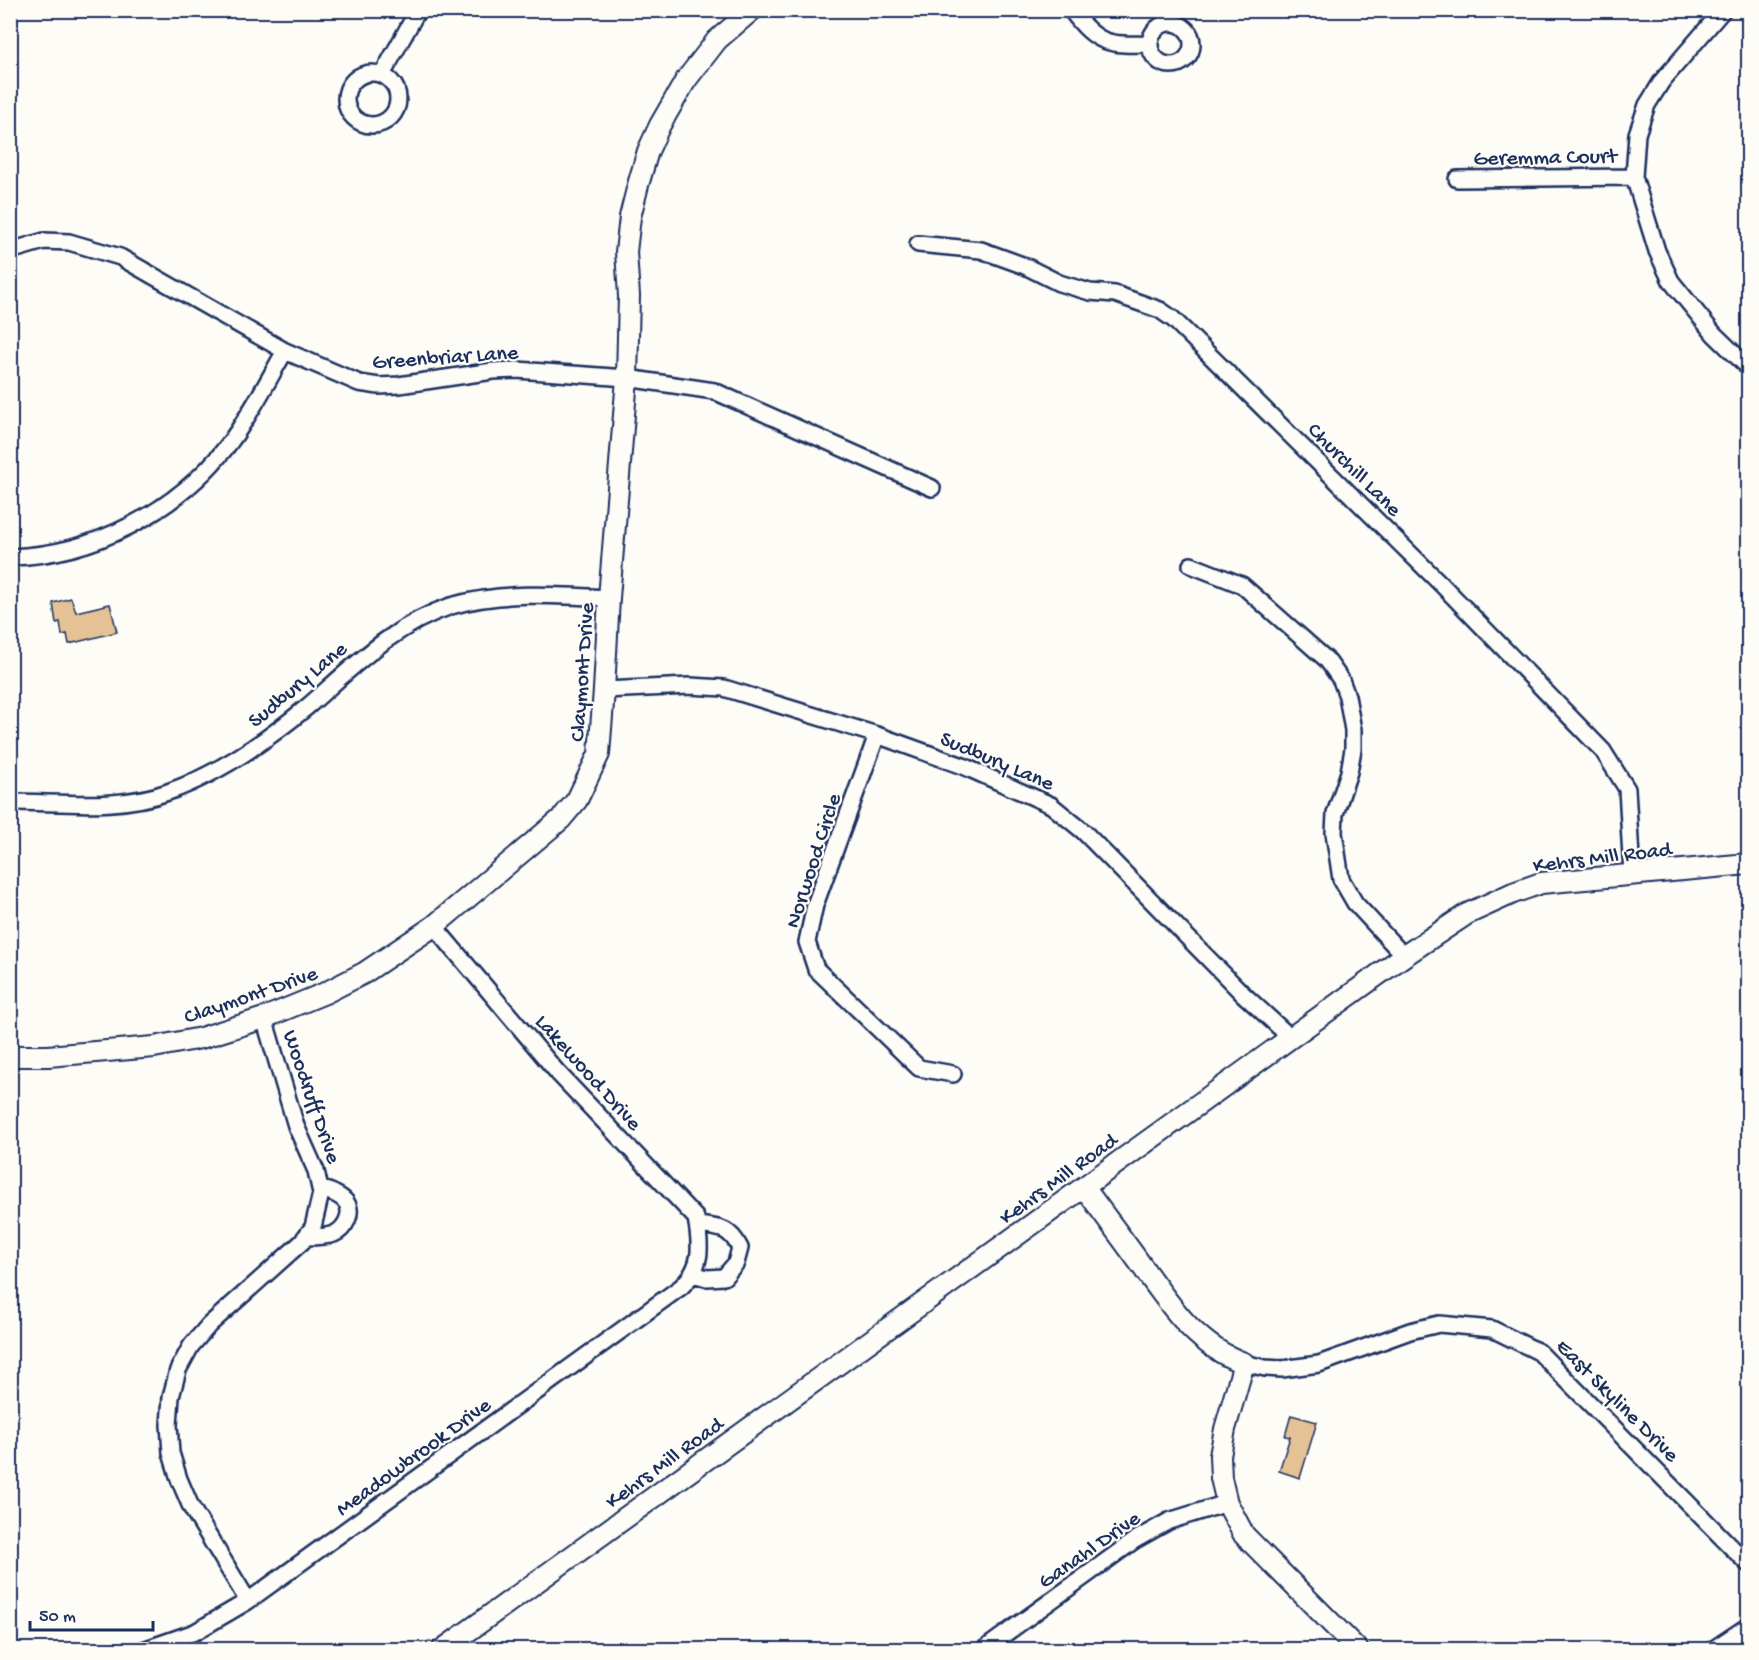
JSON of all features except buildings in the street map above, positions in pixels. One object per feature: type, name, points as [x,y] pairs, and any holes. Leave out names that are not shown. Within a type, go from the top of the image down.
[{"type":"street","points":[[382,75],[418,10]]},
{"type":"street","name":"Claymont Drive","points":[[10,1056],[48,1056],[154,1047],[201,1038],[264,1018],[326,993],[364,973],[434,926],[561,819],[577,800],[599,754],[627,378],[629,296],[626,252],[630,217],[648,151],[673,100],[717,40],[752,10]]},
{"type":"street","points":[[1071,10],[1093,35],[1105,42],[1122,45],[1150,44]]},
{"type":"street","points":[[1724,10],[1662,81],[1647,105],[1637,134],[1634,177],[1657,251],[1671,281],[1714,334],[1749,367]]},
{"type":"street","name":"Geremma Court","points":[[1457,179],[1634,177]]},
{"type":"street","name":"Greenbriar Lane","points":[[10,251],[44,241],[69,242],[120,256],[285,351],[359,383],[379,386],[420,383],[493,371],[517,370],[627,378],[714,391],[932,488]]},
{"type":"street","name":"Churchill Lane","points":[[918,244],[981,250],[1025,266],[1059,282],[1090,292],[1115,294],[1160,310],[1173,319],[1443,586],[1603,751],[1627,789],[1632,874]]},
{"type":"street","points":[[10,557],[40,556],[95,542],[168,502],[208,468],[228,444],[285,351]]},
{"type":"street","points":[[1191,565],[1242,585],[1328,660],[1341,680],[1347,696],[1353,730],[1349,772],[1335,814],[1334,833],[1341,879],[1355,903],[1404,956]]},
{"type":"street","name":"Sudbury Lane","points":[[10,802],[122,803],[168,792],[231,761],[264,741],[380,643],[403,628],[453,606],[519,596],[559,595],[609,598]]},
{"type":"street","name":"Sudbury Lane","points":[[604,690],[690,686],[724,688],[877,735],[963,766],[1051,805],[1083,831],[1243,994],[1290,1037]]},
{"type":"street","name":"Norwood Circle","points":[[877,735],[815,905],[807,942],[816,969],[919,1068],[952,1074]]},
{"type":"street","name":"Kehrs Mill Road","points":[[442,1650],[1290,1037],[1467,914],[1541,883],[1749,864]]},
{"type":"street","name":"Lakewood Drive","points":[[434,926],[558,1073],[696,1218],[701,1249]]},
{"type":"street","name":"Woodruff Drive","points":[[248,1601],[191,1507],[178,1479],[171,1453],[169,1425],[171,1398],[178,1370],[191,1346],[209,1325],[314,1227],[320,1188],[316,1172],[296,1126],[264,1018]]},
{"type":"street","name":"East Skyline Drive","points":[[1084,1187],[1175,1313],[1194,1333],[1214,1349],[1244,1363],[1282,1369],[1319,1364],[1410,1331],[1439,1324],[1492,1329],[1539,1352],[1749,1564]]},
{"type":"street","name":"Woodruff Drive","points":[[305,1237],[334,1234],[346,1225],[349,1213],[346,1202],[320,1188]]},
{"type":"street","points":[[693,1274],[706,1278],[724,1277],[736,1263],[740,1248],[735,1238],[724,1228],[697,1225]]},
{"type":"street","name":"Meadowbrook Drive","points":[[143,1650],[195,1632],[248,1601],[681,1287],[693,1274],[701,1249]]},
{"type":"street","points":[[1244,1363],[1220,1456],[1221,1478],[1227,1503],[1244,1535],[1358,1650]]},
{"type":"street","name":"Ganahl Drive","points":[[983,1650],[1135,1540],[1169,1521],[1227,1503]]},
{"type":"street","points":[[1712,1650],[1749,1626]]}]
